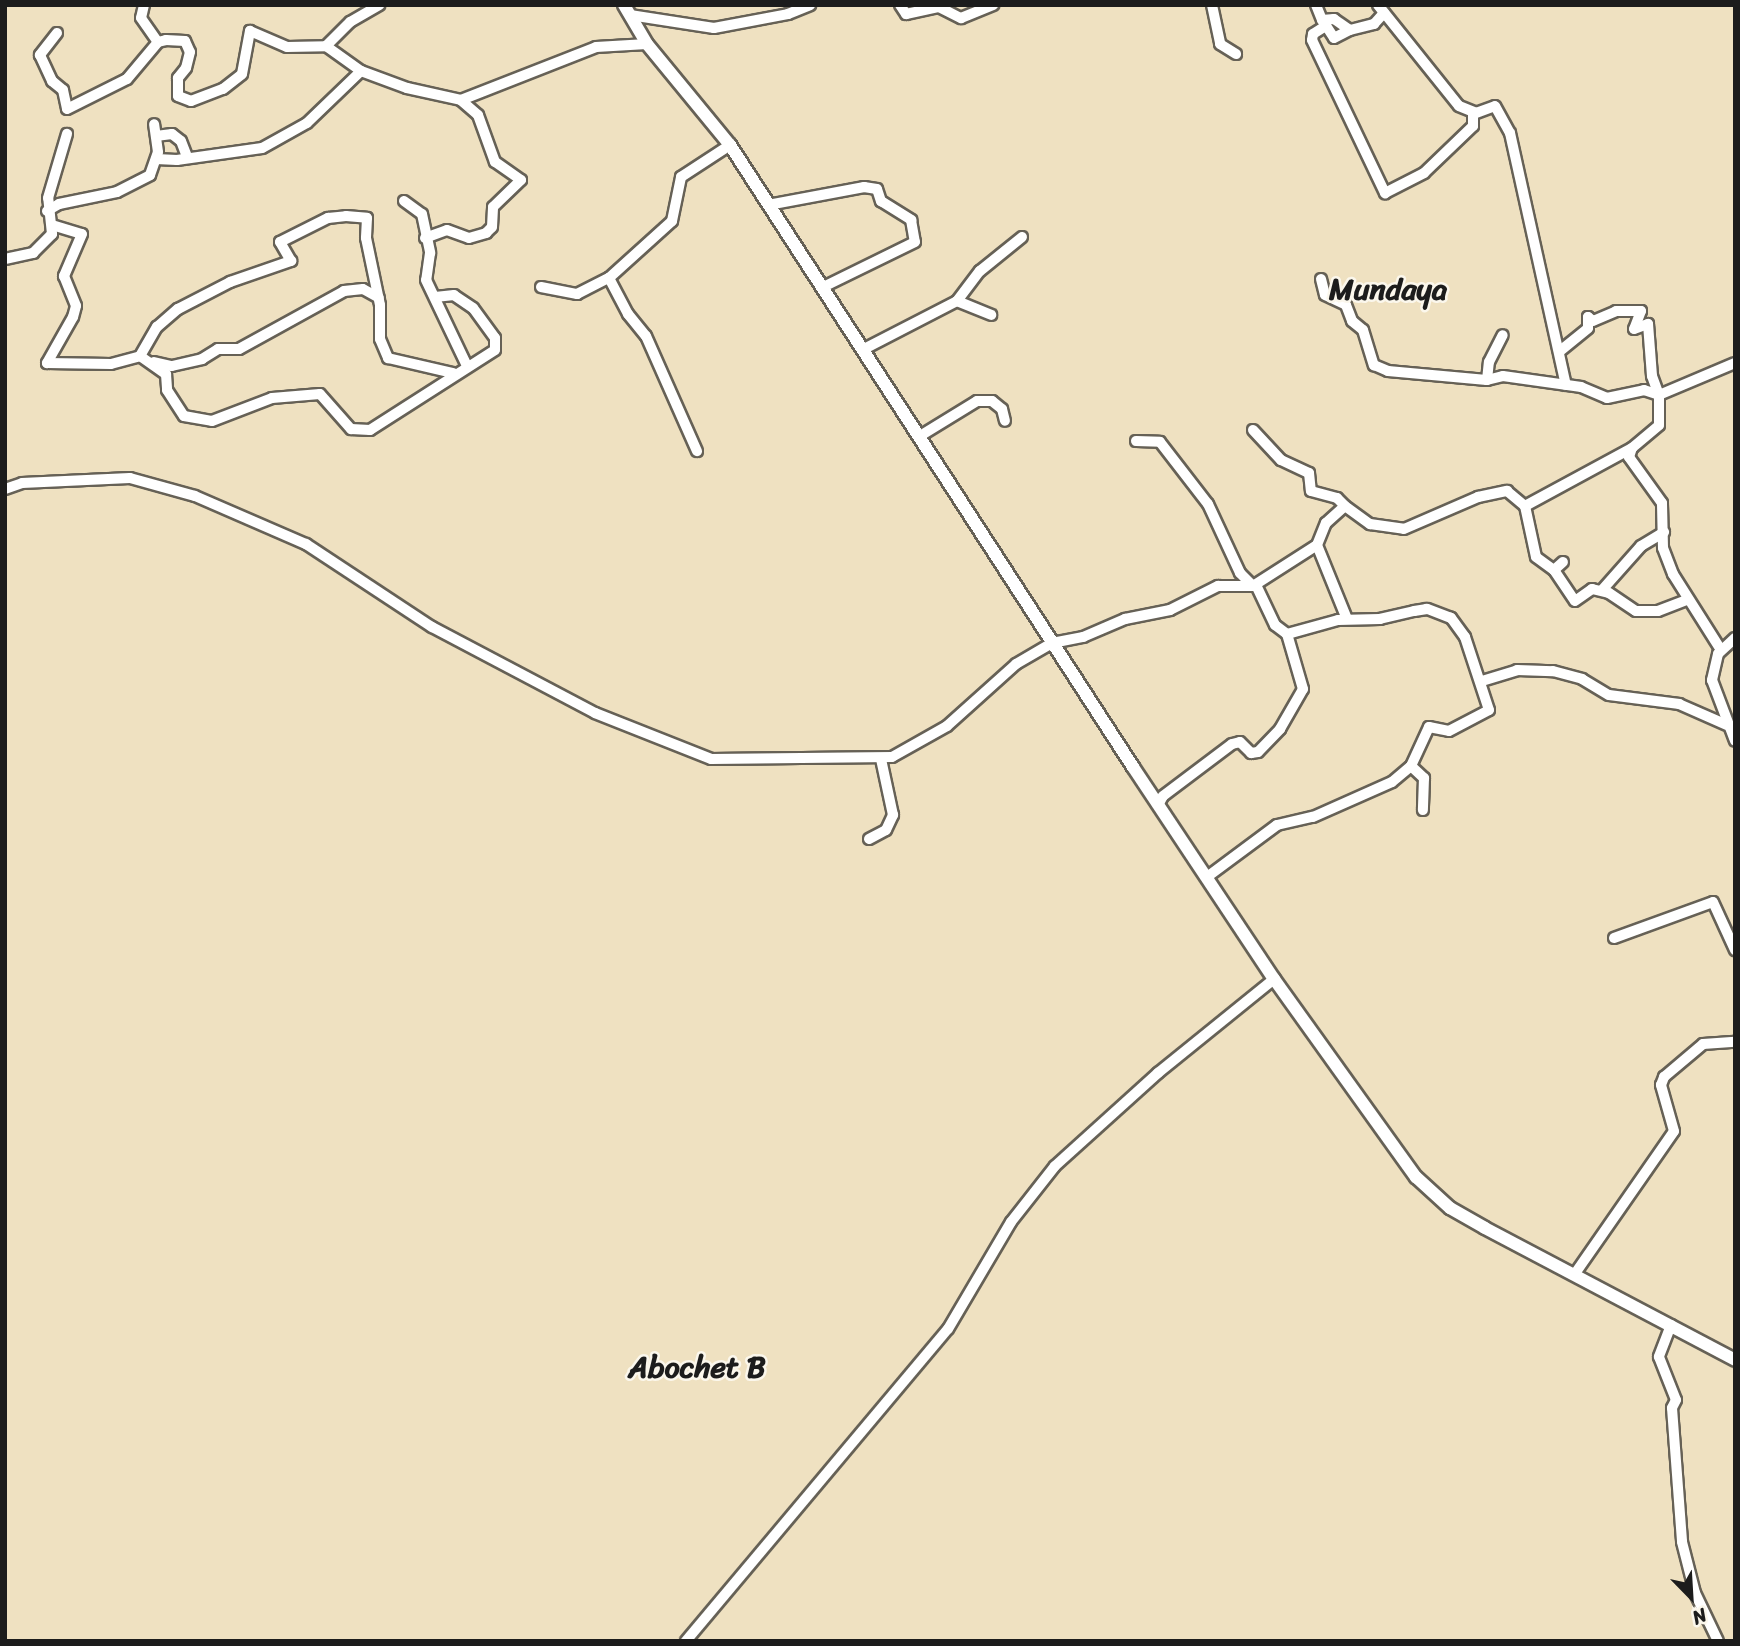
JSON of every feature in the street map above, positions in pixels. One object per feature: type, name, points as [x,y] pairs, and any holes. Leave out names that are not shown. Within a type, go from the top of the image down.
[{"type":"main road","points":[[627,10],[647,44],[730,145],[1158,804],[1391,1146],[1434,1195],[1574,1275],[1735,1360]]},
{"type":"street","points":[[144,5],[141,18],[158,42]]},
{"type":"street","points":[[326,46],[350,22],[379,5]]},
{"type":"street","points":[[627,10],[714,28],[788,14],[810,5]]},
{"type":"street","points":[[900,5],[906,13],[939,7],[961,18],[993,5]]},
{"type":"street","points":[[1212,5],[1220,44],[1236,54]]},
{"type":"street","points":[[1316,5],[1323,23],[1334,38],[1350,30],[1374,24],[1381,9],[1459,106],[1472,113],[1495,106],[1510,133],[1542,266],[1549,323],[1560,351],[1566,385]]},
{"type":"street","points":[[1350,30],[1334,19],[1323,23],[1313,34],[1312,40],[1385,193],[1424,173],[1473,126],[1472,113]]},
{"type":"street","points":[[57,33],[40,55],[52,81],[63,90],[67,109],[127,79],[158,42],[185,41],[190,52],[186,68],[178,78],[178,96],[191,102],[223,89],[242,74],[250,31],[287,47],[326,46],[360,71],[407,88],[461,100],[478,115],[491,140],[495,162],[521,180],[493,207],[492,227],[486,233],[469,238],[447,230],[425,238]]},
{"type":"street","points":[[461,100],[596,47],[647,44]]},
{"type":"street","points":[[156,159],[227,155],[282,139],[307,123],[360,71]]},
{"type":"street","points":[[47,211],[140,181],[149,175],[156,159],[154,124]]},
{"type":"street","points":[[5,259],[33,253],[45,244],[52,225],[47,211],[56,164],[67,134]]},
{"type":"street","points":[[156,136],[172,134],[181,141],[187,157]]},
{"type":"street","points":[[541,288],[577,293],[609,278],[672,221],[681,177],[730,145]]},
{"type":"street","points":[[768,205],[864,187],[877,189],[881,201],[911,220],[915,243],[823,287]]},
{"type":"street","points":[[404,201],[422,214],[430,253],[426,280],[466,364]]},
{"type":"street","points":[[140,356],[157,327],[178,309],[230,282],[291,261],[280,242],[328,218],[367,218],[366,237],[379,298],[380,339],[388,358],[453,373]]},
{"type":"street","points":[[52,225],[82,234],[64,276],[76,306],[73,317],[47,363],[111,364],[140,356],[172,366],[202,359],[218,349],[239,349],[344,291],[363,289],[379,298]]},
{"type":"street","points":[[864,349],[957,301],[980,271],[1022,237]]},
{"type":"street","points":[[609,278],[628,314],[646,336],[697,451]]},
{"type":"street","points":[[1321,279],[1325,295],[1346,304],[1352,321],[1363,330],[1374,365],[1398,373],[1487,380],[1503,376],[1566,385],[1607,398],[1644,390],[1659,395],[1735,363]]},
{"type":"street","points":[[154,362],[166,374],[167,390],[184,416],[212,421],[272,398],[320,394],[351,429],[370,430],[414,404],[466,364],[492,352],[495,338],[484,318],[454,295],[435,297]]},
{"type":"street","points":[[957,301],[990,315]]},
{"type":"street","points":[[1525,506],[1632,448],[1659,425],[1659,395],[1652,376],[1648,324],[1634,329],[1641,311],[1616,311],[1593,321],[1588,317],[1588,328],[1560,351]]},
{"type":"street","points":[[1487,380],[1489,362],[1503,335]]},
{"type":"street","points":[[920,436],[977,401],[992,401],[1006,421]]},
{"type":"street","points":[[1253,430],[1281,460],[1309,473],[1311,491],[1338,498],[1370,524],[1404,529],[1490,493],[1513,493],[1525,506],[1536,557],[1554,570],[1575,601],[1591,589],[1602,590],[1636,611],[1658,611],[1687,600]]},
{"type":"street","points":[[1136,441],[1160,442],[1208,504],[1240,573],[1254,586],[1275,625],[1287,634],[1303,689],[1280,729],[1258,752],[1251,753],[1240,743],[1232,744],[1175,786],[1158,804]]},
{"type":"street","points":[[1632,448],[1631,463],[1653,486],[1662,503],[1666,556],[1687,600],[1721,650]]},
{"type":"street","points":[[5,489],[22,483],[101,478],[150,480],[306,544],[432,627],[666,744],[711,759],[881,759],[927,740],[1016,664],[1052,643],[1083,637],[1125,619],[1170,610],[1218,586],[1254,586],[1317,545],[1326,523],[1345,506]]},
{"type":"street","points":[[1602,590],[1641,546],[1664,531]]},
{"type":"street","points":[[1317,545],[1347,619]]},
{"type":"street","points":[[1554,570],[1563,562]]},
{"type":"street","points":[[1207,877],[1277,825],[1313,817],[1392,782],[1411,766],[1429,727],[1449,732],[1489,710],[1482,681],[1465,637],[1451,618],[1427,609],[1380,619],[1347,619],[1287,634]]},
{"type":"street","points":[[1735,638],[1721,650],[1712,680],[1735,741]]},
{"type":"street","points":[[1482,681],[1517,670],[1553,671],[1582,679],[1609,695],[1679,704],[1727,725]]},
{"type":"street","points":[[869,839],[887,830],[893,816],[881,759]]},
{"type":"street","points":[[1411,766],[1424,778],[1423,810]]},
{"type":"street","points":[[1614,938],[1713,902],[1735,950]]},
{"type":"street","points":[[687,1641],[948,1329],[1011,1222],[1055,1166],[1140,1088],[1275,979]]},
{"type":"street","points":[[1574,1275],[1674,1131],[1661,1085],[1664,1077],[1703,1044],[1735,1042]]},
{"type":"street","points":[[1671,1325],[1659,1357],[1675,1400],[1672,1408],[1682,1542],[1695,1593],[1717,1641]]},
{"type":"district","name":"Mundaya","points":[[1388,289]]},
{"type":"district","name":"Abochet B","points":[[697,1367]]}]
